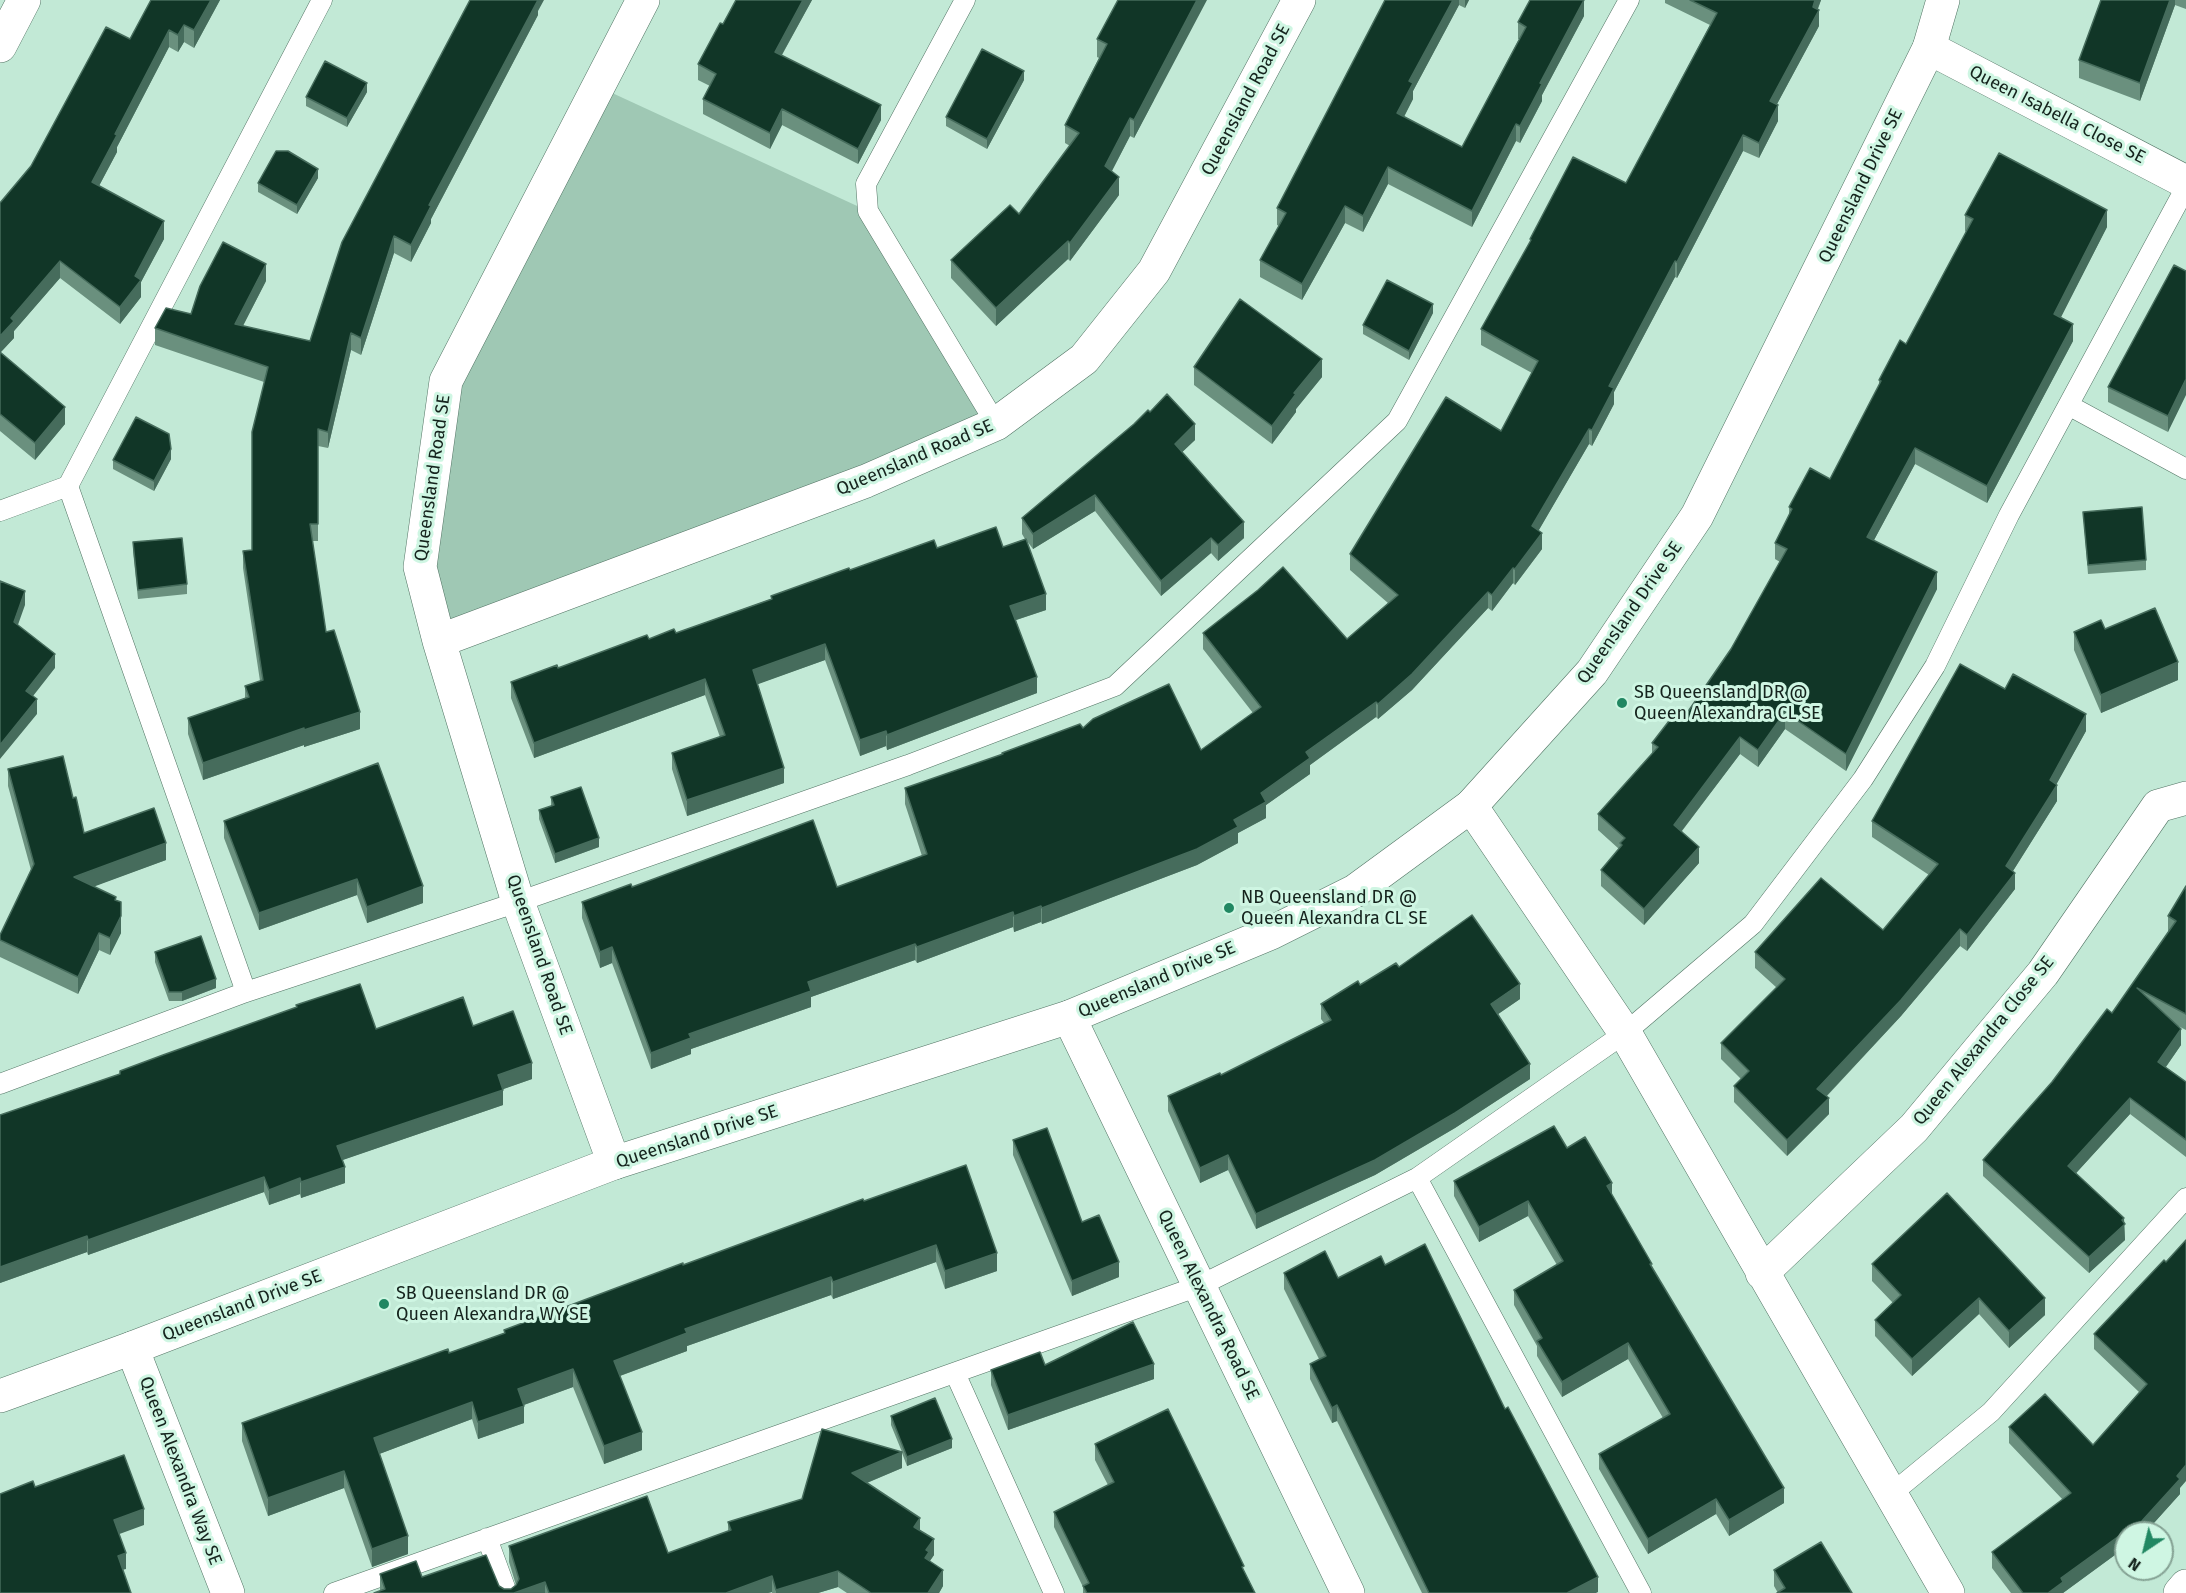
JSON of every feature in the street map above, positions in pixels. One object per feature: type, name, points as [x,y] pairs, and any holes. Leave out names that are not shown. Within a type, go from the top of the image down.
[{"type":"street","points":[[0,46],[24,0]]},
{"type":"street","name":"Queensland Road SE","points":[[614,1164],[518,902],[439,641],[420,567],[446,381],[643,0]]},
{"type":"street","name":"Queensland Road SE","points":[[439,641],[866,481],[996,424],[1084,359],[1154,271],[1299,0]]},
{"type":"street","name":"Queensland Drive SE","points":[[0,1396],[614,1164],[1069,1017],[1271,933],[1354,891],[1471,806],[1592,672],[1697,516],[1929,48],[1943,0]]},
{"type":"street","name":"Queen Isabella Close SE","points":[[1929,48],[2186,182]]},
{"type":"street","name":"Queen Alexandra Close SE","points":[[1762,1273],[1914,1128],[2043,973],[2158,806],[2186,798]]},
{"type":"street","points":[[1471,806],[1625,1034],[1948,1593]]},
{"type":"street","name":"Queen Alexandra Road SE","points":[[1069,1017],[1348,1593]]},
{"type":"street","name":"Queen Alexandra Way SE","points":[[132,1348],[228,1593]]},
{"type":"street","points":[[2180,1593],[2186,1586]]},
{"type":"lane","points":[[0,511],[68,486],[322,0]]},
{"type":"lane","points":[[965,0],[866,184],[868,212],[996,424]]},
{"type":"lane","points":[[0,1084],[246,992],[518,902],[908,765],[1115,686],[1397,421],[1629,0]]},
{"type":"lane","points":[[334,1593],[1199,1286],[1417,1178],[1625,1034],[1753,924],[1863,779],[1935,666],[2009,515],[2070,406],[2186,187]]},
{"type":"lane","points":[[2070,406],[2186,469]]},
{"type":"lane","points":[[68,486],[246,992]]},
{"type":"lane","points":[[1417,1178],[1641,1593]]},
{"type":"lane","points":[[1890,1495],[1990,1412],[2186,1198]]},
{"type":"lane","points":[[955,1372],[1054,1593]]},
{"type":"lane","points":[[488,1538],[507,1593]]},
{"type":"green space","points":[[597,86],[868,211],[996,424],[439,641],[420,567],[446,381]]},
{"type":"building","points":[[151,0],[211,0],[194,30],[184,25],[178,35],[169,30],[92,182],[164,221],[135,276],[141,280],[120,307],[60,261],[11,318],[14,321],[0,336],[0,203],[31,166],[106,27],[130,39]]},
{"type":"building","points":[[470,0],[538,0],[429,205],[431,206],[411,245],[394,236],[361,338],[351,333],[328,432],[318,429],[318,524],[310,524],[326,632],[334,630],[360,712],[304,730],[304,728],[203,763],[188,718],[249,697],[245,686],[263,680],[243,551],[252,550],[252,432],[268,367],[155,328],[166,308],[191,314],[200,286],[223,242],[266,264],[235,324],[310,341],[342,242]]},
{"type":"building","points":[[736,0],[803,0],[775,52],[881,105],[858,149],[782,109],[770,133],[703,99],[716,74],[698,64],[720,23],[723,24]]},
{"type":"building","points":[[1118,0],[1197,0],[1134,120],[1130,118],[1105,166],[1119,177],[1070,243],[1068,241],[996,308],[951,260],[1010,205],[1019,214],[1079,133],[1065,125],[1107,44],[1097,39]]},
{"type":"building","points":[[1385,0],[1453,0],[1409,81],[1413,83],[1397,113],[1462,147],[1526,27],[1518,22],[1530,0],[1584,0],[1520,126],[1516,124],[1472,211],[1388,167],[1363,216],[1345,206],[1302,284],[1260,260],[1286,213],[1277,208]]},
{"type":"building","points":[[1690,0],[1815,0],[1813,7],[1819,10],[1770,101],[1778,105],[1759,143],[1743,135],[1609,386],[1614,388],[1592,430],[1589,429],[1532,526],[1542,533],[1492,595],[1488,592],[1412,674],[1378,704],[1376,702],[1306,752],[1310,758],[1261,793],[1266,802],[1234,820],[1238,827],[1197,849],[1042,908],[1041,906],[1014,916],[1013,912],[917,947],[915,944],[808,982],[811,991],[689,1034],[691,1038],[651,1053],[612,947],[600,952],[582,902],[631,884],[632,887],[813,820],[837,887],[927,854],[905,788],[1080,724],[1083,728],[1093,719],[1169,684],[1201,750],[1261,707],[1203,633],[1258,590],[1283,567],[1347,639],[1398,595],[1350,554],[1446,397],[1501,431],[1538,361],[1481,329],[1531,240],[1573,157],[1626,183],[1717,13]]},
{"type":"building","points":[[2101,0],[2170,0],[2140,83],[2079,60]]},
{"type":"building","points":[[982,49],[1024,71],[987,139],[946,117]]},
{"type":"building","points":[[325,61],[367,83],[347,118],[306,97]]},
{"type":"building","points":[[276,151],[288,151],[318,169],[297,205],[258,183]]},
{"type":"building","points":[[1999,153],[2107,210],[2054,314],[2073,324],[1987,486],[1915,448],[1867,537],[1937,572],[1846,754],[1785,712],[1758,750],[1740,737],[1674,825],[1699,847],[1644,909],[1601,870],[1625,838],[1598,814],[1658,747],[1652,743],[1679,708],[1687,713],[1731,649],[1787,549],[1775,543],[1792,509],[1789,507],[1810,468],[1830,479],[1900,340],[1906,344],[1973,219],[1965,215]]},
{"type":"building","points":[[2174,265],[2186,271],[2186,379],[2168,416],[2108,387]]},
{"type":"building","points":[[1387,280],[1433,304],[1409,351],[1363,325]]},
{"type":"building","points":[[1240,299],[1322,359],[1294,393],[1296,394],[1272,426],[1194,367]]},
{"type":"building","points":[[0,352],[65,407],[35,443],[0,414]]},
{"type":"building","points":[[1167,394],[1195,424],[1175,444],[1244,522],[1218,545],[1211,538],[1161,581],[1095,495],[1033,534],[1022,518],[1148,410],[1150,412]]},
{"type":"building","points":[[136,417],[169,434],[171,449],[154,481],[113,460]]},
{"type":"building","points":[[2142,507],[2146,560],[2088,565],[2083,512]]},
{"type":"building","points":[[996,527],[1003,547],[1026,539],[1046,594],[1010,606],[1037,677],[887,735],[886,731],[860,740],[825,644],[753,670],[784,768],[687,800],[672,753],[725,735],[705,679],[534,743],[511,682],[557,665],[558,668],[647,635],[649,639],[674,629],[676,633],[772,599],[771,596],[934,540],[937,548]]},
{"type":"building","points":[[182,538],[187,584],[138,590],[133,542]]},
{"type":"building","points":[[0,581],[25,591],[14,622],[55,654],[26,691],[37,699],[0,745]]},
{"type":"building","points":[[2155,608],[2178,662],[2101,695],[2074,632],[2101,620],[2105,629]]},
{"type":"building","points":[[1960,664],[2005,689],[2013,674],[2086,714],[2050,780],[2057,785],[2006,866],[2015,873],[1967,935],[1960,929],[1901,1000],[1817,1089],[1829,1098],[1787,1140],[1734,1086],[1749,1071],[1721,1043],[1785,979],[1755,952],[1821,878],[1883,930],[1938,864],[1872,821]]},
{"type":"building","points":[[63,756],[84,833],[154,808],[166,843],[74,877],[116,897],[115,900],[121,902],[121,916],[110,938],[99,933],[78,977],[0,940],[0,935],[34,864],[8,769]]},
{"type":"building","points":[[378,763],[423,886],[367,907],[357,879],[259,913],[224,821]]},
{"type":"building","points":[[581,787],[599,838],[555,854],[539,810],[554,805],[551,797]]},
{"type":"building","points":[[2186,886],[2186,1014],[2137,988],[2181,1029],[2158,1062],[2186,1082],[2186,1140],[2130,1098],[2068,1166],[2124,1218],[2122,1220],[2125,1224],[2089,1257],[1983,1160],[2052,1082],[2107,1009],[2112,1013],[2176,921],[2168,916]]},
{"type":"building","points":[[1472,915],[1520,984],[1491,1004],[1530,1064],[1455,1113],[1375,1160],[1256,1214],[1228,1155],[1200,1168],[1168,1096],[1220,1073],[1221,1075],[1331,1020],[1321,1004],[1358,981],[1360,985],[1396,963],[1399,967]]},
{"type":"building","points":[[201,936],[216,979],[182,992],[169,992],[155,952]]},
{"type":"building","points":[[360,984],[376,1029],[463,997],[473,1026],[513,1011],[532,1063],[498,1075],[503,1090],[337,1146],[345,1167],[301,1182],[300,1178],[269,1190],[264,1177],[88,1240],[87,1236],[0,1267],[0,1115],[120,1074],[120,1071],[297,1007],[296,1005]]},
{"type":"building","points":[[1554,1126],[1567,1148],[1585,1137],[1612,1183],[1607,1186],[1652,1264],[1650,1264],[1784,1488],[1729,1520],[1716,1499],[1648,1539],[1599,1454],[1670,1414],[1628,1343],[1562,1382],[1537,1341],[1542,1338],[1514,1290],[1563,1261],[1528,1201],[1479,1227],[1454,1181]]},
{"type":"building","points":[[1047,1128],[1082,1222],[1099,1215],[1119,1262],[1072,1281],[1013,1140]]},
{"type":"building","points":[[966,1165],[997,1253],[945,1271],[936,1245],[833,1282],[831,1277],[685,1329],[687,1333],[614,1361],[642,1432],[604,1446],[573,1369],[518,1389],[524,1406],[478,1422],[472,1402],[374,1438],[408,1536],[372,1549],[344,1471],[268,1498],[242,1423],[448,1349],[449,1353],[683,1263],[683,1265],[863,1199],[864,1201]]},
{"type":"building","points":[[1947,1193],[2045,1298],[2009,1331],[1979,1298],[1912,1359],[1875,1320],[1901,1295],[1872,1264]]},
{"type":"building","points":[[2186,1240],[2186,1465],[2177,1476],[2180,1479],[2142,1521],[2114,1521],[2114,1540],[2061,1578],[2063,1582],[2048,1593],[2023,1593],[1992,1552],[2071,1493],[2009,1427],[2045,1394],[2093,1445],[2147,1384],[2094,1334],[2164,1260],[2166,1262]]},
{"type":"building","points":[[1425,1244],[1505,1409],[1508,1407],[1598,1577],[1567,1593],[1429,1593],[1337,1405],[1332,1408],[1310,1364],[1326,1356],[1284,1273],[1325,1251],[1338,1278],[1381,1256],[1385,1265]]},
{"type":"building","points":[[1133,1322],[1154,1364],[1008,1415],[991,1370],[1040,1352],[1045,1365]]},
{"type":"building","points":[[935,1398],[952,1439],[907,1457],[891,1416]]},
{"type":"building","points":[[1168,1409],[1255,1593],[1087,1593],[1083,1586],[1089,1583],[1054,1512],[1114,1482],[1095,1444]]},
{"type":"building","points":[[822,1429],[902,1452],[852,1473],[920,1518],[914,1527],[934,1539],[926,1550],[929,1552],[925,1558],[943,1570],[928,1593],[871,1593],[838,1571],[776,1590],[772,1576],[726,1593],[549,1593],[545,1582],[514,1593],[374,1593],[385,1589],[380,1574],[416,1561],[422,1577],[486,1555],[499,1586],[511,1589],[519,1579],[509,1546],[647,1496],[668,1553],[731,1530],[728,1522],[802,1499]]},
{"type":"building","points":[[124,1455],[144,1509],[114,1520],[126,1553],[118,1556],[131,1593],[0,1593],[0,1494],[33,1481],[35,1487]]},
{"type":"building","points":[[1821,1542],[1852,1593],[1777,1593],[1785,1588],[1774,1570]]},
{"type":"place","name":"SB Queensland DR @ Queen Alexandra CL SE","points":[[1622,703]]},
{"type":"place","name":"NB Queensland DR @ Queen Alexandra CL SE","points":[[1229,908]]},
{"type":"place","name":"SB Queensland DR @ Queen Alexandra WY SE","points":[[384,1304]]}]
